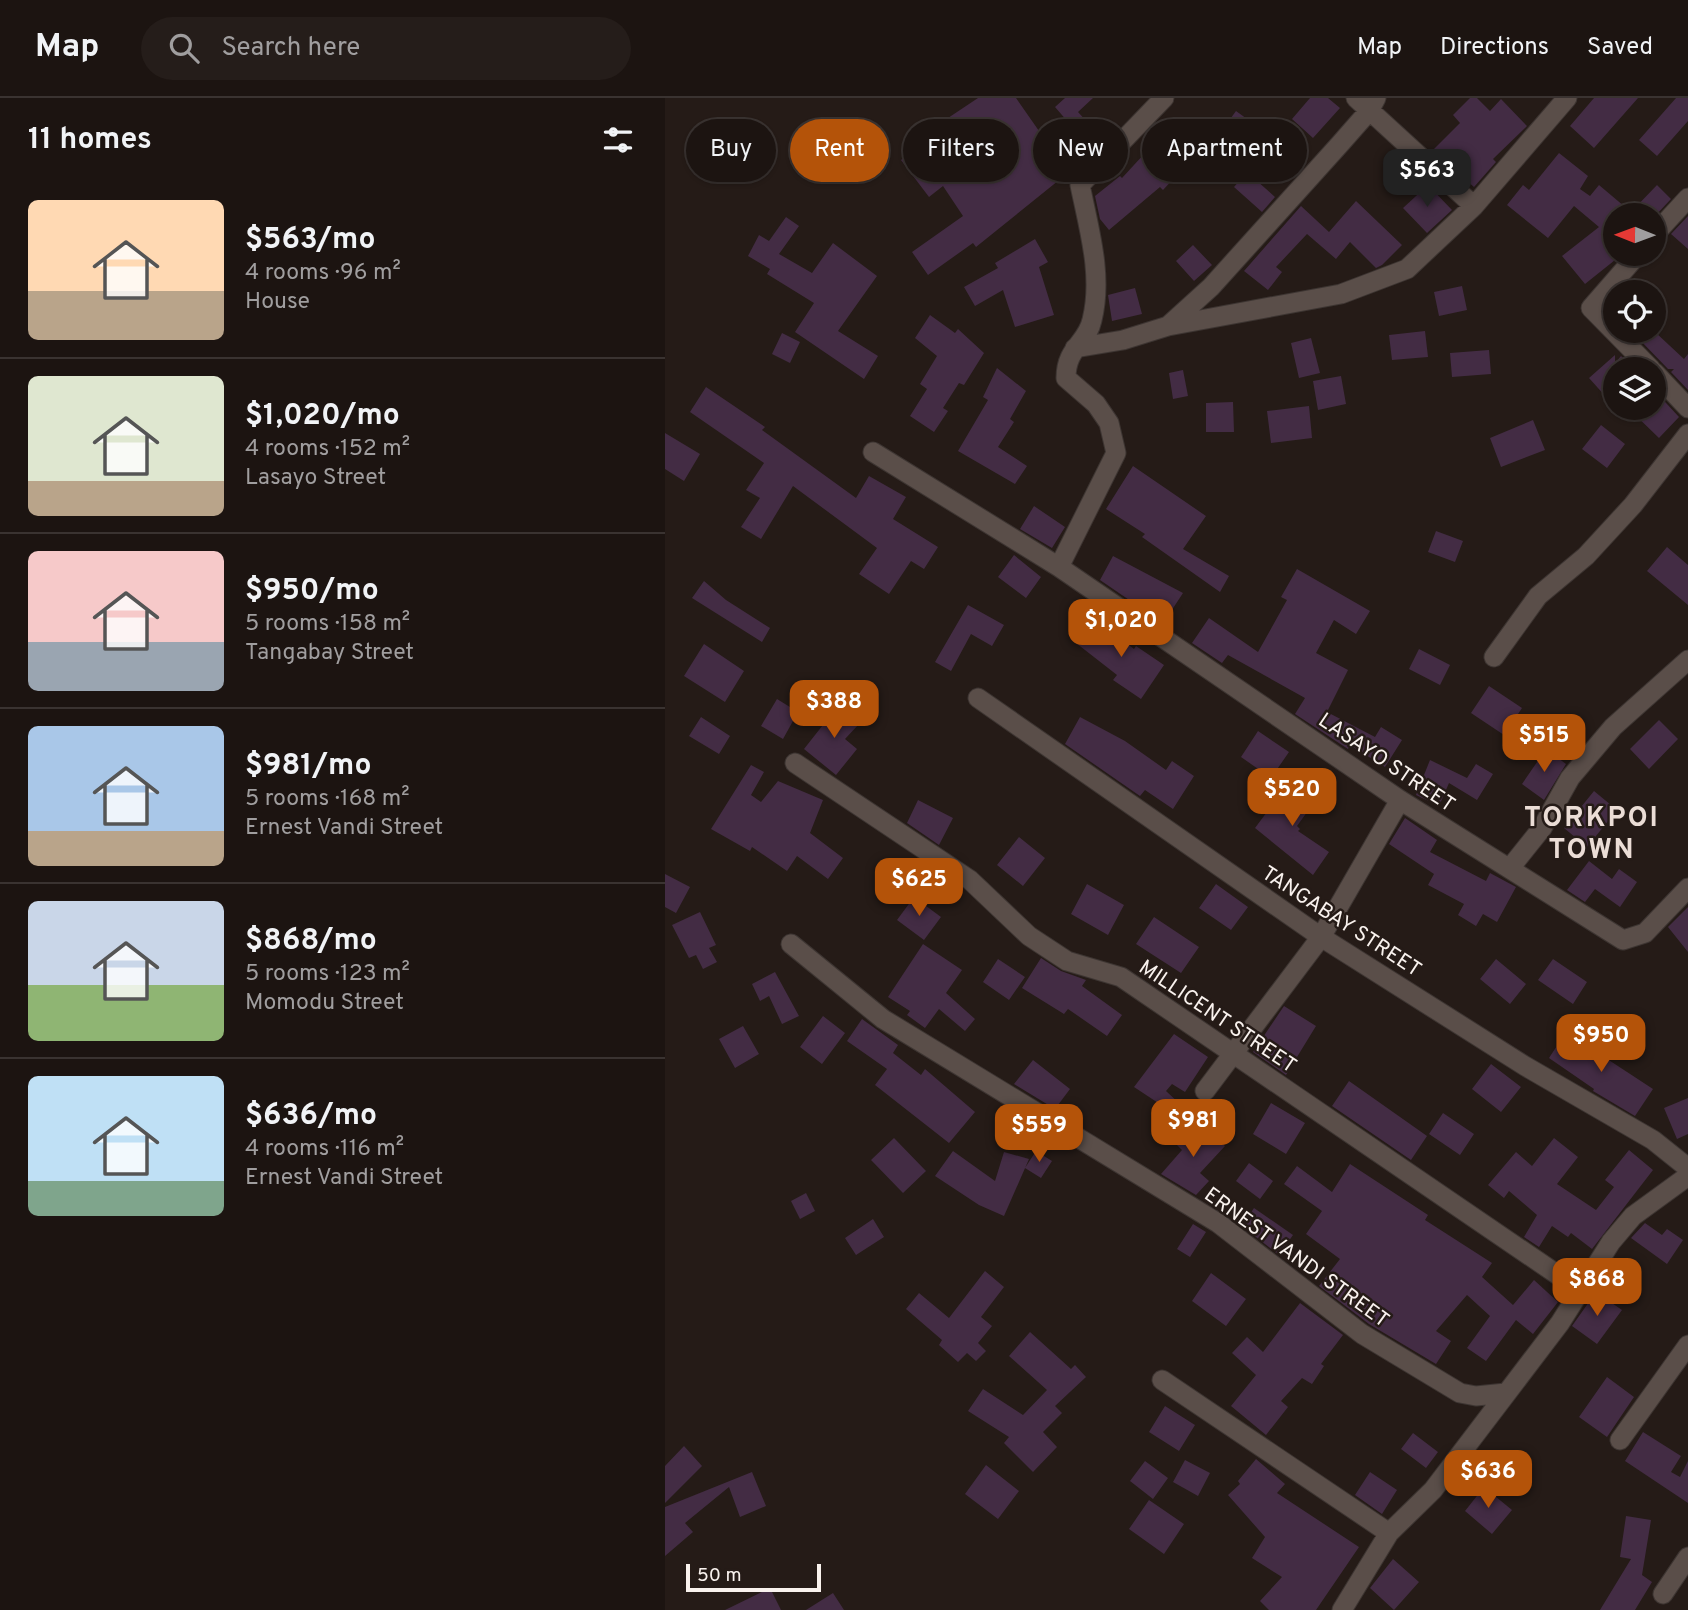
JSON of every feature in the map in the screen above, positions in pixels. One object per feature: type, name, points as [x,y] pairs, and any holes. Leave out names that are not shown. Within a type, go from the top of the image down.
[{"type":"street","points":[[1059,567],[1115,453],[1109,423],[1096,404],[1066,378],[1066,361],[1092,322],[1096,265],[1080,185],[1164,98]]},
{"type":"street","points":[[1075,348],[1123,340],[1168,326],[1341,294],[1407,269],[1474,206],[1567,98]]},
{"type":"street","points":[[1168,326],[1210,288],[1367,102],[1474,206]]},
{"type":"street","points":[[1666,222],[1688,198]]},
{"type":"street","points":[[1627,266],[1591,307],[1639,357]]},
{"type":"street","points":[[1666,385],[1688,408]]},
{"type":"street","points":[[1495,657],[1538,596],[1586,556],[1614,526],[1688,434]]},
{"type":"street","name":"LASAYO STREET","points":[[873,452],[1059,567],[1400,800],[1623,940],[1644,933],[1688,888]]},
{"type":"street","points":[[1510,868],[1542,828],[1570,778],[1605,737],[1688,660]]},
{"type":"street","name":"TANGABAY STREET","points":[[978,698],[1321,937],[1525,1066],[1654,1140],[1688,1168]]},
{"type":"street","name":"MILLICENT STREET","points":[[795,763],[971,880],[1039,943],[1067,961],[1121,977],[1580,1290]]},
{"type":"street","points":[[1205,1091],[1321,937],[1400,800]]},
{"type":"street","name":"ERNEST VANDI STREET","points":[[791,944],[883,1019],[1218,1223],[1361,1334],[1460,1394],[1476,1396],[1506,1393]]},
{"type":"street","points":[[1342,1610],[1389,1533],[1433,1490],[1560,1323],[1633,1216],[1688,1176]]},
{"type":"street","points":[[1620,1440],[1688,1345]]},
{"type":"street","points":[[1161,1380],[1389,1533]]},
{"type":"street","points":[[1663,1594],[1688,1557]]},
{"type":"building","points":[[978,98],[1016,98],[1033,122],[1033,182],[1057,182],[976,247],[973,243],[928,275],[912,252],[963,216],[943,186],[929,197],[918,182],[1019,182],[1019,119],[946,119]]},
{"type":"building","points":[[1065,98],[1093,98],[1078,112],[1084,119],[1065,119],[1055,107]]},
{"type":"building","points":[[1310,98],[1328,98],[1340,108],[1313,138],[1307,133],[1307,119],[1292,119]]},
{"type":"building","points":[[1470,98],[1477,98],[1490,111],[1501,99],[1527,126],[1493,159],[1496,162],[1474,187],[1432,151],[1460,123],[1453,115]]},
{"type":"building","points":[[1594,98],[1638,98],[1594,148],[1570,126]]},
{"type":"building","points":[[1676,98],[1688,98],[1688,121],[1657,156],[1639,140]]},
{"type":"building","points":[[1236,111],[1247,119],[1230,119]]},
{"type":"building","points":[[1559,153],[1588,176],[1580,189],[1590,196],[1599,185],[1620,203],[1603,203],[1603,266],[1608,266],[1585,284],[1562,256],[1599,227],[1574,206],[1548,238],[1507,205],[1523,185],[1529,190]]},
{"type":"building","points":[[1142,156],[1142,182],[1170,182],[1163,190],[1160,187],[1109,230],[1100,219],[1095,196],[1112,182],[1128,182],[1128,171]]},
{"type":"building","points":[[1238,182],[1258,182],[1275,197],[1262,212],[1234,187]]},
{"type":"building","points":[[1428,185],[1452,210],[1427,233],[1403,208]]},
{"type":"building","points":[[1657,185],[1671,199],[1666,204],[1640,203]]},
{"type":"building","points":[[1356,201],[1402,245],[1382,265],[1376,268],[1350,242],[1336,259],[1307,234],[1276,267],[1282,272],[1268,290],[1244,271],[1301,206],[1329,232]]},
{"type":"building","points":[[1688,216],[1688,249],[1671,234]]},
{"type":"building","points":[[786,217],[799,226],[779,254],[812,273],[833,243],[877,276],[838,331],[878,356],[864,379],[795,332],[814,303],[767,274],[770,269],[748,256],[759,235],[769,241]]},
{"type":"building","points":[[1035,239],[1048,262],[1039,267],[1054,315],[1015,327],[1003,290],[975,306],[964,287],[998,268],[995,263]]},
{"type":"building","points":[[1193,245],[1212,265],[1194,281],[1176,261]]},
{"type":"building","points":[[1462,286],[1467,310],[1439,316],[1434,292]]},
{"type":"building","points":[[1135,288],[1142,314],[1112,321],[1108,295]]},
{"type":"building","points":[[930,315],[955,333],[958,329],[984,353],[964,385],[959,383],[943,408],[948,411],[934,432],[910,416],[927,389],[920,384],[937,356],[915,338]]},
{"type":"building","points":[[1425,331],[1428,357],[1392,360],[1389,335]]},
{"type":"building","points":[[782,333],[800,342],[790,363],[772,354]]},
{"type":"building","points":[[1311,338],[1320,373],[1299,378],[1291,343]]},
{"type":"building","points":[[1666,342],[1684,359],[1688,354],[1688,390],[1671,372],[1674,369],[1666,367],[1666,357],[1656,357],[1643,343]]},
{"type":"building","points":[[1489,350],[1491,374],[1452,377],[1450,353]]},
{"type":"building","points":[[1603,366],[1603,394],[1589,378]]},
{"type":"building","points":[[997,368],[1026,391],[1010,419],[1014,422],[998,447],[1027,466],[1015,484],[958,451],[988,400],[983,397]]},
{"type":"building","points":[[1183,370],[1188,396],[1173,399],[1169,373]]},
{"type":"building","points":[[1341,376],[1346,404],[1318,410],[1313,381]]},
{"type":"building","points":[[706,387],[765,427],[762,430],[856,498],[869,476],[906,497],[893,519],[938,547],[924,569],[911,561],[889,594],[859,574],[877,548],[793,486],[761,539],[741,527],[760,498],[746,490],[764,463],[690,412]]},
{"type":"building","points":[[1233,402],[1234,432],[1206,432],[1206,403]]},
{"type":"building","points":[[1666,403],[1679,417],[1659,438],[1640,420],[1666,420]]},
{"type":"building","points":[[1309,406],[1312,438],[1271,443],[1267,411]]},
{"type":"building","points":[[1533,420],[1545,450],[1501,467],[1490,438]]},
{"type":"building","points":[[1601,425],[1625,444],[1607,468],[1582,449]]},
{"type":"building","points":[[665,433],[700,454],[684,481],[665,469]]},
{"type":"building","points":[[1133,466],[1206,516],[1183,549],[1229,576],[1220,592],[1142,537],[1145,534],[1106,509]]},
{"type":"building","points":[[1034,506],[1065,527],[1052,548],[1020,529]]},
{"type":"building","points":[[1436,531],[1463,541],[1455,562],[1428,552]]},
{"type":"building","points":[[1667,547],[1688,565],[1688,605],[1647,571]]},
{"type":"building","points":[[1014,555],[1041,577],[1026,598],[998,577]]},
{"type":"building","points":[[1113,556],[1183,593],[1166,619],[1139,603],[1138,606],[1100,580]]},
{"type":"building","points":[[1297,569],[1370,611],[1356,634],[1334,620],[1316,653],[1348,670],[1327,712],[1375,737],[1381,727],[1402,740],[1385,767],[1350,745],[1348,749],[1295,714],[1305,698],[1228,655],[1222,663],[1192,643],[1209,618],[1258,652],[1287,600],[1281,597]]},
{"type":"building","points":[[704,581],[726,600],[770,628],[762,642],[692,598]]},
{"type":"building","points":[[968,605],[1004,625],[992,646],[971,634],[951,671],[935,662]]},
{"type":"building","points":[[1095,619],[1134,649],[1136,646],[1164,665],[1141,699],[1113,680],[1117,675],[1076,643]]},
{"type":"building","points":[[704,644],[744,671],[725,702],[684,676]]},
{"type":"building","points":[[1419,649],[1450,665],[1440,685],[1409,669]]},
{"type":"building","points":[[1489,686],[1522,708],[1504,735],[1471,713]]},
{"type":"building","points":[[777,699],[798,712],[783,739],[761,726]]},
{"type":"building","points":[[835,701],[859,724],[845,739],[857,749],[836,775],[804,749],[830,716],[825,711]]},
{"type":"building","points":[[701,717],[730,736],[719,754],[689,736]]},
{"type":"building","points":[[1080,717],[1125,741],[1166,770],[1172,761],[1194,776],[1173,809],[1145,790],[1140,796],[1065,744]]},
{"type":"building","points":[[1659,720],[1678,739],[1649,769],[1630,749]]},
{"type":"building","points":[[1258,731],[1289,752],[1271,778],[1241,757]]},
{"type":"building","points":[[1546,749],[1566,764],[1544,800],[1522,784]]},
{"type":"building","points":[[1430,760],[1467,778],[1476,764],[1493,774],[1477,800],[1449,783],[1439,806],[1416,795]]},
{"type":"building","points":[[751,765],[764,772],[751,795],[761,802],[778,781],[823,800],[810,833],[843,858],[828,879],[797,856],[787,871],[752,847],[750,851],[711,829]]},
{"type":"building","points":[[1290,781],[1315,801],[1297,826],[1300,829],[1298,831],[1329,852],[1313,875],[1255,828]]},
{"type":"building","points":[[1594,791],[1617,810],[1587,847],[1564,828]]},
{"type":"building","points":[[918,800],[953,818],[939,845],[907,823]]},
{"type":"building","points":[[1405,818],[1437,840],[1430,852],[1486,881],[1490,873],[1516,887],[1497,922],[1483,914],[1476,926],[1458,915],[1464,904],[1428,885],[1434,874],[1389,844]]},
{"type":"building","points":[[1019,837],[1045,858],[1023,886],[997,865]]},
{"type":"building","points":[[1589,861],[1612,879],[1619,869],[1637,882],[1620,907],[1595,889],[1585,902],[1567,890]]},
{"type":"building","points":[[665,874],[690,887],[676,913],[665,907]]},
{"type":"building","points":[[1087,884],[1124,905],[1108,935],[1071,914]]},
{"type":"building","points":[[1216,884],[1248,907],[1231,930],[1199,908]]},
{"type":"building","points":[[914,897],[941,917],[924,940],[897,920]]},
{"type":"building","points":[[1688,907],[1688,952],[1668,927]]},
{"type":"building","points":[[700,912],[716,945],[709,948],[717,962],[703,969],[696,955],[689,958],[672,925]]},
{"type":"building","points":[[1154,917],[1199,947],[1181,973],[1136,944]]},
{"type":"building","points":[[923,944],[962,970],[946,993],[975,1019],[965,1031],[939,1009],[925,1028],[907,1015],[910,1011],[888,997]]},
{"type":"building","points":[[1041,958],[1061,971],[1086,980],[1082,986],[1122,1015],[1107,1036],[1068,1009],[1064,1014],[1022,988]]},
{"type":"building","points":[[998,959],[1025,977],[1009,1000],[983,982]]},
{"type":"building","points":[[1496,959],[1526,984],[1510,1004],[1480,979]]},
{"type":"building","points":[[1553,959],[1587,982],[1573,1004],[1538,980]]},
{"type":"building","points":[[775,972],[799,1016],[782,1024],[769,996],[760,1001],[752,984]]},
{"type":"building","points":[[1284,1006],[1316,1026],[1286,1075],[1253,1052]]},
{"type":"building","points":[[823,1016],[845,1033],[822,1064],[800,1047]]},
{"type":"building","points":[[862,1019],[898,1045],[893,1053],[921,1075],[925,1069],[975,1112],[949,1143],[875,1085],[887,1069],[847,1041]]},
{"type":"building","points":[[743,1026],[759,1054],[735,1068],[719,1039]]},
{"type":"building","points":[[1566,1032],[1653,1089],[1635,1116],[1593,1091],[1594,1089],[1549,1058]]},
{"type":"building","points":[[1174,1034],[1208,1057],[1185,1092],[1172,1084],[1166,1091],[1195,1118],[1190,1124],[1134,1087]]},
{"type":"building","points":[[1033,1060],[1070,1089],[1055,1109],[1014,1084]]},
{"type":"building","points":[[1491,1064],[1521,1087],[1501,1112],[1472,1089]]},
{"type":"building","points":[[1349,1081],[1427,1136],[1411,1160],[1332,1106]]},
{"type":"building","points":[[1688,1098],[1688,1134],[1677,1139],[1664,1108]]},
{"type":"building","points":[[1271,1103],[1305,1123],[1286,1154],[1253,1134]]},
{"type":"building","points":[[1443,1113],[1474,1134],[1460,1155],[1429,1134]]},
{"type":"building","points":[[1195,1123],[1225,1146],[1200,1173],[1209,1181],[1196,1195],[1161,1174],[1182,1150],[1176,1144]]},
{"type":"building","points":[[894,1138],[926,1171],[903,1193],[871,1160]]},
{"type":"building","points":[[1554,1138],[1578,1157],[1557,1184],[1596,1210],[1614,1187],[1605,1180],[1629,1150],[1653,1170],[1592,1249],[1571,1233],[1568,1237],[1552,1226],[1539,1247],[1524,1237],[1537,1215],[1509,1191],[1504,1198],[1488,1185],[1516,1152],[1532,1166]]},
{"type":"building","points":[[953,1151],[995,1181],[1004,1152],[1029,1159],[1004,1216],[979,1205],[935,1176]]},
{"type":"building","points":[[1036,1151],[1052,1161],[1041,1178],[1025,1168]]},
{"type":"building","points":[[1249,1163],[1273,1181],[1260,1199],[1236,1181]]},
{"type":"building","points":[[1350,1164],[1428,1215],[1425,1220],[1492,1263],[1482,1277],[1513,1305],[1534,1280],[1558,1302],[1533,1334],[1516,1320],[1486,1361],[1467,1348],[1490,1316],[1467,1295],[1436,1331],[1451,1341],[1436,1364],[1369,1324],[1319,1286],[1340,1259],[1306,1234],[1322,1211],[1284,1184],[1297,1166],[1332,1192]]},
{"type":"building","points":[[806,1193],[815,1211],[800,1219],[791,1201]]},
{"type":"building","points":[[1254,1208],[1293,1235],[1279,1255],[1242,1226]]},
{"type":"building","points":[[873,1219],[884,1237],[856,1255],[845,1238]]},
{"type":"building","points":[[1645,1223],[1662,1235],[1667,1229],[1683,1240],[1667,1264],[1631,1238]]},
{"type":"building","points":[[1193,1224],[1206,1232],[1190,1257],[1177,1249]]},
{"type":"building","points":[[985,1271],[1004,1287],[981,1317],[992,1326],[978,1343],[986,1351],[976,1361],[967,1353],[958,1362],[939,1345],[942,1340],[906,1309],[919,1293],[949,1318]]},
{"type":"building","points":[[1211,1273],[1246,1299],[1226,1326],[1192,1301]]},
{"type":"building","points":[[1596,1292],[1622,1310],[1597,1344],[1572,1326]]},
{"type":"building","points":[[1300,1303],[1343,1335],[1321,1364],[1324,1366],[1312,1384],[1302,1378],[1281,1401],[1288,1407],[1266,1435],[1231,1406],[1256,1375],[1232,1353],[1247,1337],[1263,1352]]},
{"type":"building","points":[[1030,1332],[1071,1369],[1075,1365],[1086,1377],[1055,1406],[1062,1413],[1043,1432],[1057,1447],[1033,1472],[1004,1443],[1009,1437],[968,1411],[983,1389],[1023,1415],[1047,1390],[1009,1356]]},
{"type":"building","points":[[1607,1377],[1634,1397],[1607,1437],[1579,1417]]},
{"type":"building","points":[[1165,1406],[1195,1425],[1179,1451],[1149,1432]]},
{"type":"building","points":[[1643,1432],[1681,1456],[1671,1472],[1680,1477],[1688,1461],[1688,1503],[1625,1461]]},
{"type":"building","points":[[1413,1433],[1438,1452],[1426,1468],[1401,1449]]},
{"type":"building","points":[[684,1446],[702,1466],[665,1503],[665,1466]]},
{"type":"building","points":[[1256,1459],[1285,1484],[1277,1493],[1359,1547],[1316,1610],[1269,1610],[1260,1601],[1282,1577],[1252,1558],[1265,1537],[1228,1495],[1240,1484],[1238,1481]]},
{"type":"building","points":[[1185,1460],[1210,1473],[1198,1496],[1173,1482]]},
{"type":"building","points":[[1145,1461],[1168,1478],[1153,1499],[1130,1481]]},
{"type":"building","points":[[986,1465],[1019,1491],[998,1519],[965,1494]]},
{"type":"building","points":[[752,1472],[766,1506],[740,1517],[729,1487],[685,1523],[693,1532],[665,1556],[665,1507]]},
{"type":"building","points":[[1370,1472],[1397,1490],[1382,1514],[1355,1495]]},
{"type":"building","points":[[1484,1487],[1512,1510],[1492,1534],[1465,1511]]},
{"type":"building","points":[[1149,1500],[1184,1524],[1164,1554],[1129,1529]]},
{"type":"building","points":[[1626,1516],[1651,1520],[1642,1575],[1652,1582],[1635,1610],[1600,1610],[1631,1559],[1620,1557]]},
{"type":"building","points":[[1393,1559],[1419,1582],[1394,1610],[1370,1588]]},
{"type":"building","points":[[770,1588],[781,1610],[725,1610]]},
{"type":"building","points":[[833,1593],[844,1610],[806,1610]]},
{"type":"district","name":"TORKPOI TOWN","points":[[1592,832]]}]
